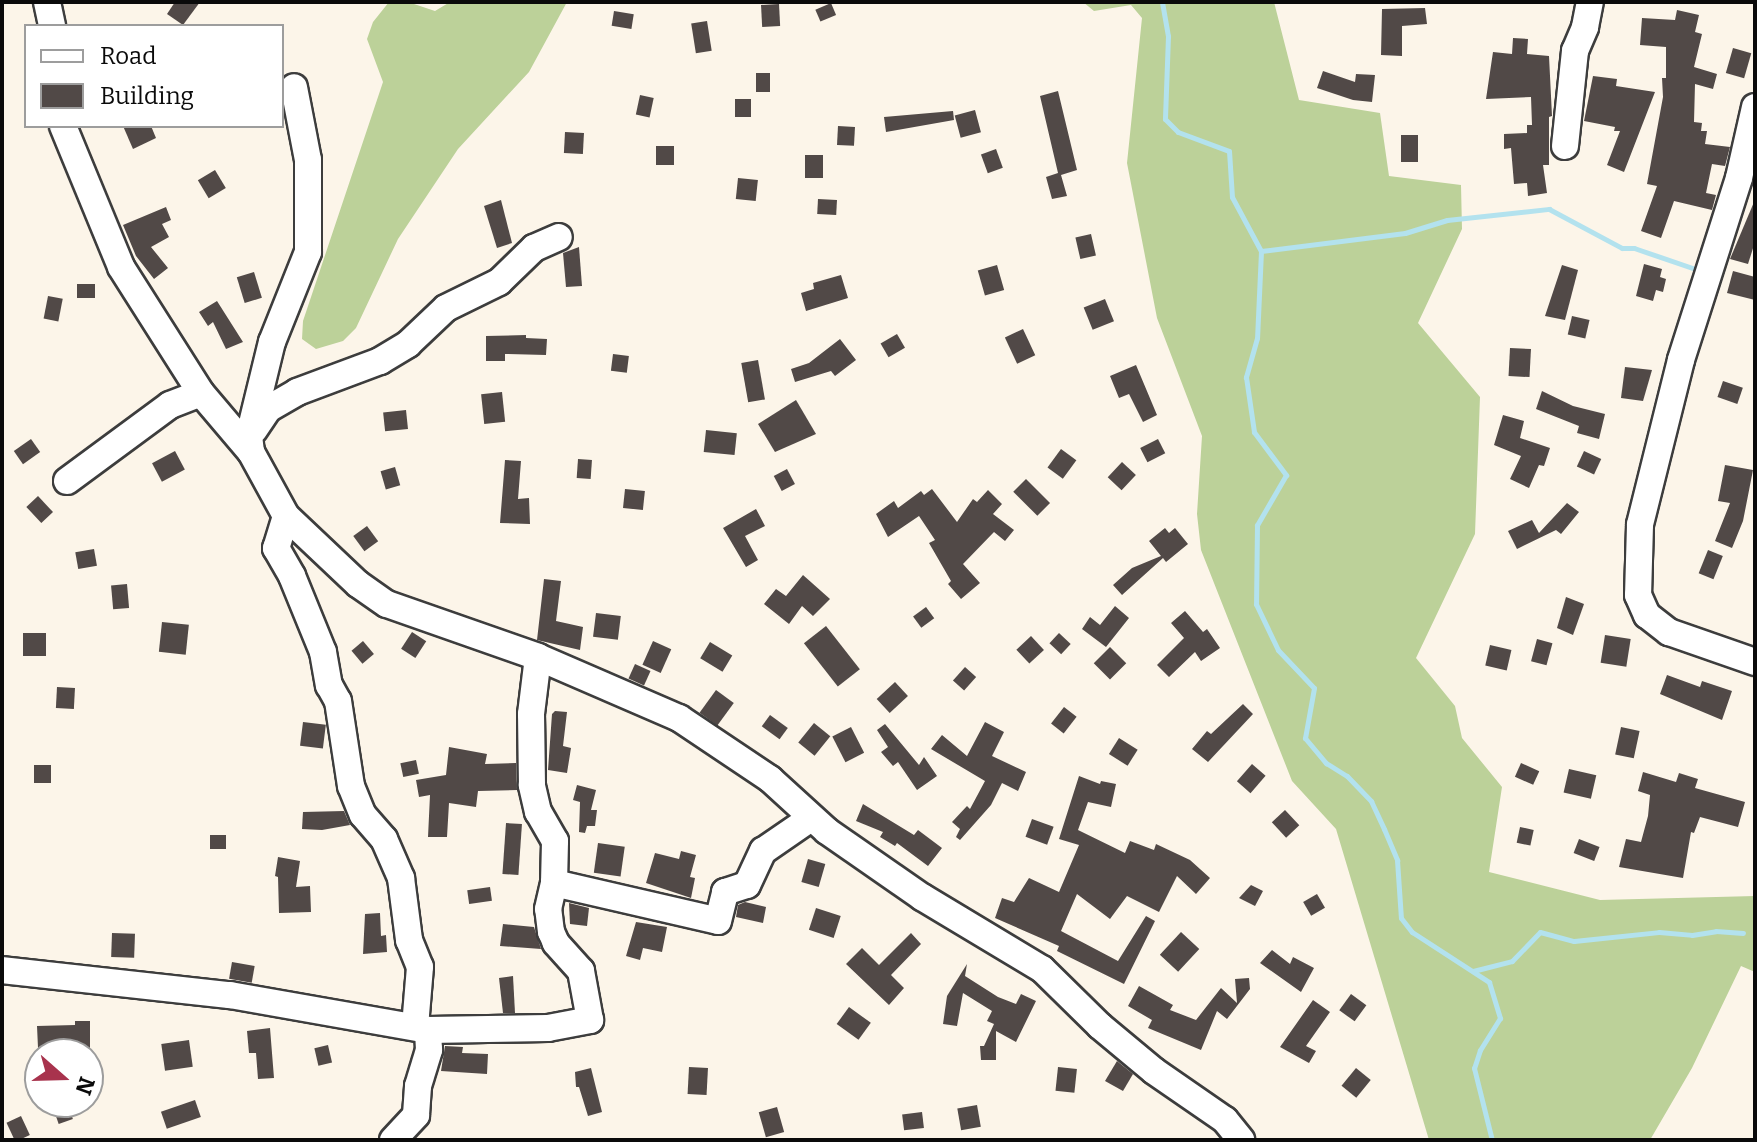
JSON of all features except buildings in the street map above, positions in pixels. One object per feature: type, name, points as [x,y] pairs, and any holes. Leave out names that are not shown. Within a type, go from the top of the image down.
[{"type":"street","points":[[47,2],[52,24]]},
{"type":"street","points":[[1565,146],[1575,51],[1585,27],[1590,2]]},
{"type":"street","points":[[250,444],[272,342],[308,252],[308,160],[294,87]]},
{"type":"street","points":[[1755,107],[1739,178],[1678,372],[1640,525],[1638,595],[1647,615],[1669,632],[1755,662]]},
{"type":"street","points":[[64,128],[121,267],[201,393],[250,444],[286,516],[358,584],[387,604],[538,657],[679,718],[770,779],[811,818],[922,897],[1042,969],[1100,1026],[1154,1071],[1225,1120],[1241,1140]]},
{"type":"street","points":[[250,444],[268,409],[338,374],[380,361],[408,344],[446,308],[499,282],[534,248],[559,237]]},
{"type":"street","points":[[67,481],[170,405],[201,393]]},
{"type":"street","points":[[286,516],[276,548],[292,576],[323,652],[329,685],[338,701],[351,786],[363,815],[384,839],[401,878],[409,940],[420,967],[421,1028],[429,1050],[418,1086],[416,1115],[393,1140]]},
{"type":"street","points":[[2,970],[230,995],[421,1028],[548,1028],[590,1020],[581,971],[556,943],[551,932],[548,909],[554,883],[555,841],[538,812],[532,785],[531,714],[538,657]]},
{"type":"street","points":[[554,883],[718,921],[725,892],[747,885],[763,851],[811,818]]},
{"type":"green space","points":[[389,2],[408,2],[435,11],[450,2],[567,2],[529,72],[458,149],[398,239],[356,328],[343,341],[316,349],[302,339],[303,321],[383,82],[367,39],[373,22]]},
{"type":"green space","points":[[1083,2],[1274,2],[1299,100],[1380,113],[1389,176],[1461,185],[1462,229],[1418,323],[1480,397],[1475,534],[1416,658],[1455,706],[1462,738],[1502,787],[1489,872],[1600,900],[1755,896],[1755,972],[1741,966],[1692,1068],[1650,1140],[1429,1140],[1336,829],[1292,781],[1201,550],[1197,514],[1202,436],[1157,318],[1127,163],[1142,18],[1131,5],[1094,11]]},
{"type":"waterway","points":[[1162,2],[1168,36],[1165,119],[1178,132],[1229,151],[1232,197],[1261,251],[1257,338],[1246,377],[1254,432],[1286,475],[1257,525],[1256,604],[1278,650],[1314,688],[1305,738],[1326,763],[1347,776],[1371,801],[1384,829],[1397,860],[1401,918],[1412,932],[1489,982],[1500,1018],[1480,1050],[1474,1068],[1492,1140]]},
{"type":"waterway","points":[[1261,251],[1405,233],[1447,220],[1549,209],[1622,248],[1634,248],[1701,271]]},
{"type":"waterway","points":[[1473,971],[1512,961],[1540,932],[1574,941],[1659,932],[1692,935],[1716,931],[1743,933]]}]
